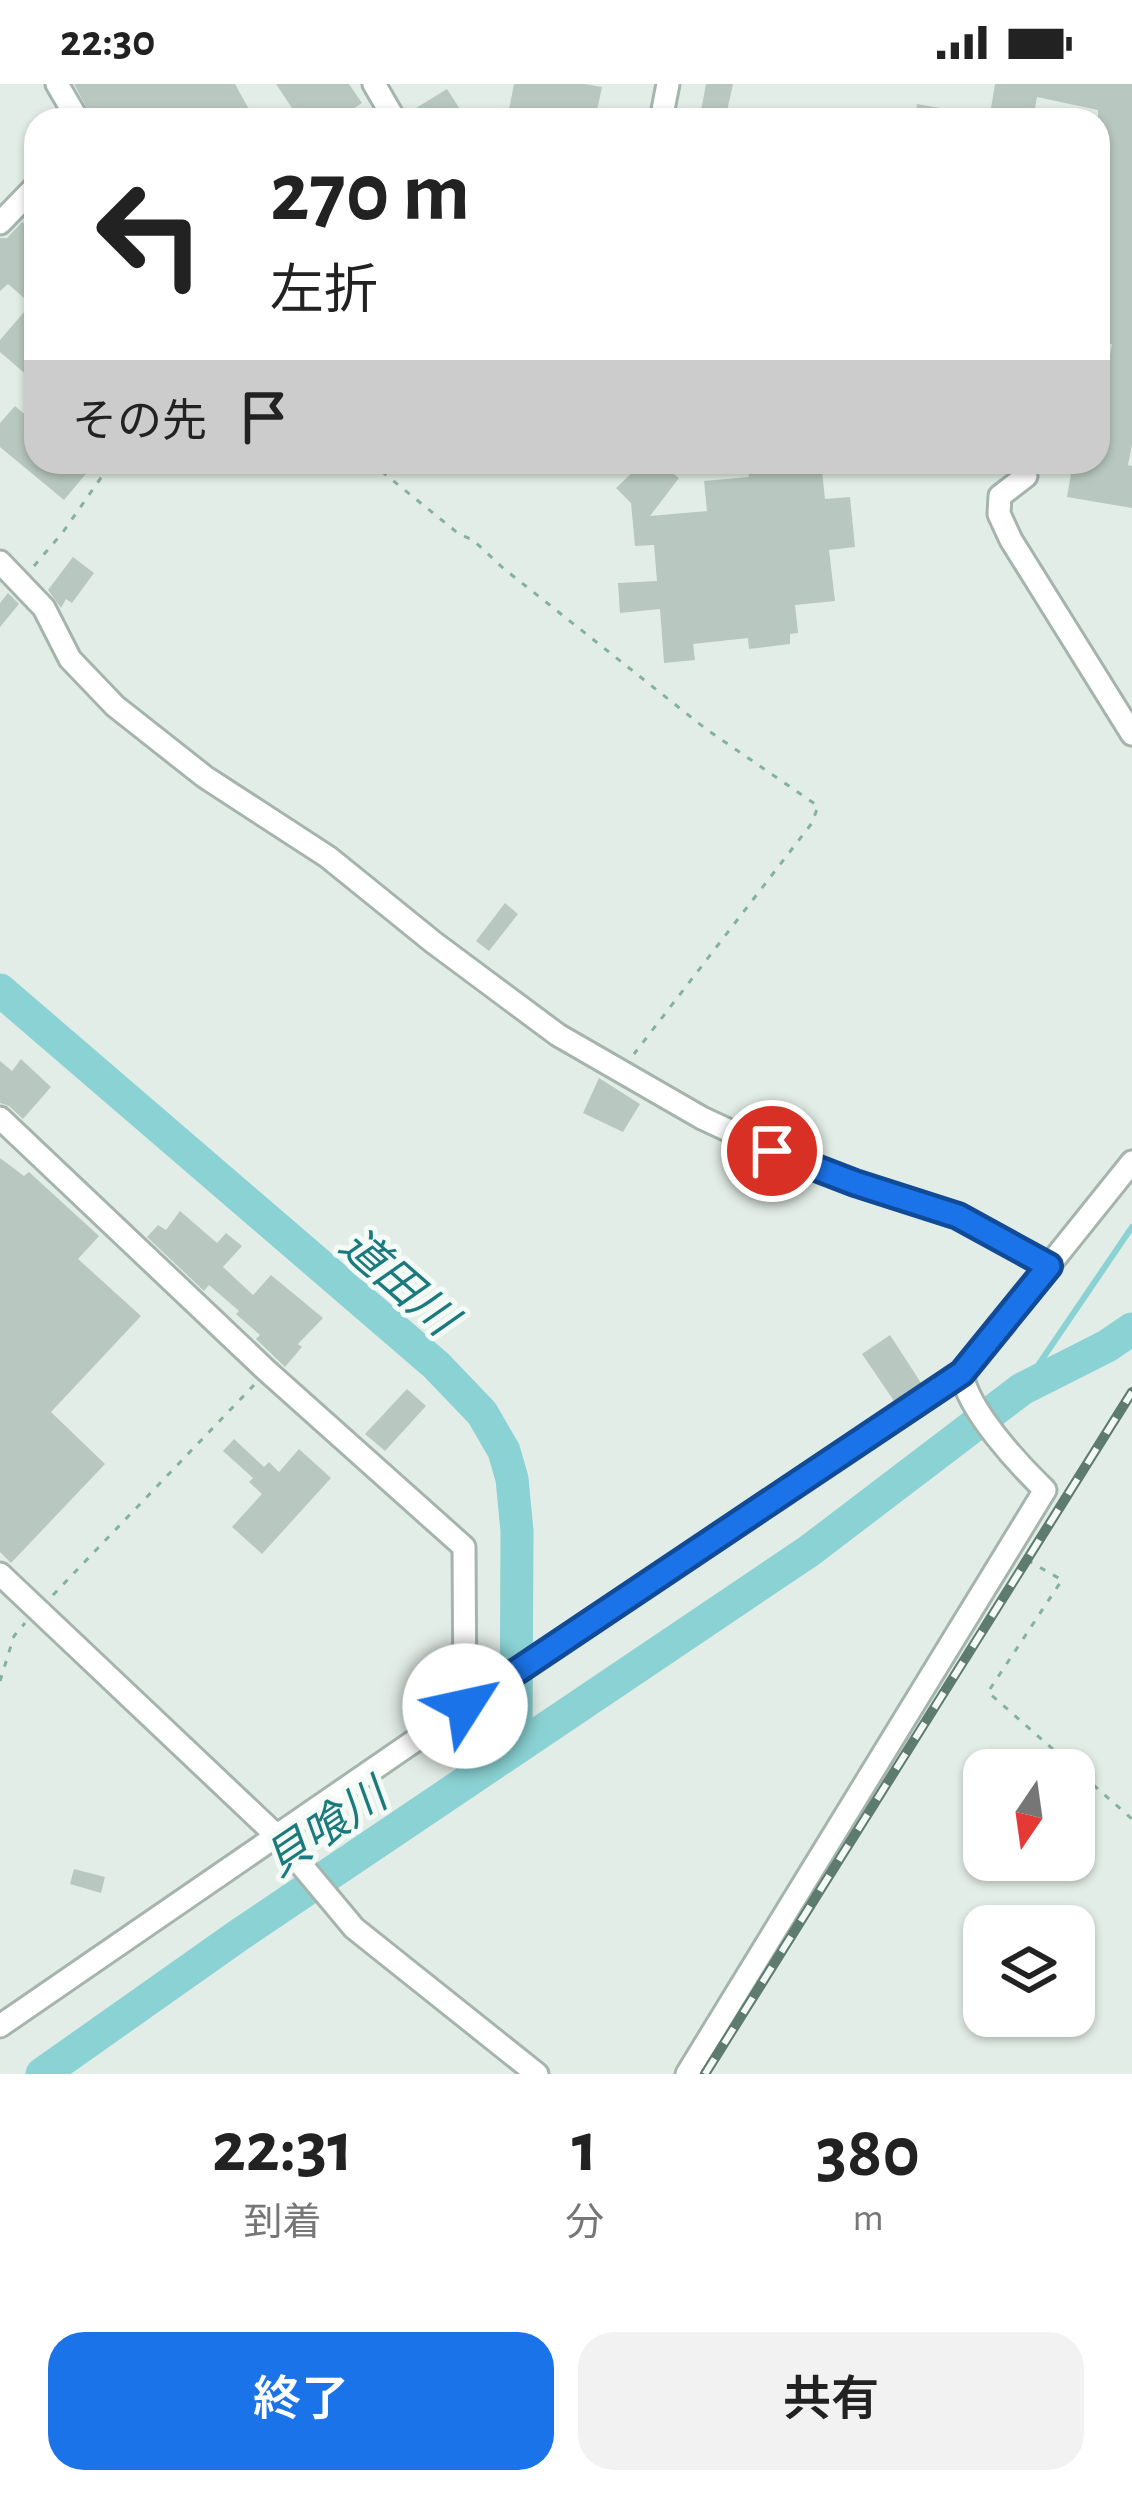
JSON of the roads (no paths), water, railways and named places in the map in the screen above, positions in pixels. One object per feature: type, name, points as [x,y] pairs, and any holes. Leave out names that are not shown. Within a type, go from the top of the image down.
[{"type":"street","points":[[0,223],[24,198]]},
{"type":"street","points":[[1026,476],[1000,496],[999,514],[1132,734]]},
{"type":"street","points":[[0,562],[44,608],[70,659],[115,706],[205,777],[328,857],[558,1035],[702,1118],[772,1151],[958,1216],[1049,1266]]},
{"type":"street","points":[[0,1118],[267,1371],[464,1547],[470,1703]]},
{"type":"street","points":[[0,2026],[281,1840],[555,1645],[963,1382],[1132,1162]]},
{"type":"street","points":[[687,2074],[1045,1490],[1020,1466],[963,1382]]},
{"type":"street","points":[[0,1574],[281,1840],[354,1928],[537,2074]]},
{"type":"waterway","name":"道田川","points":[[0,990],[436,1365],[482,1413],[504,1451],[512,1479],[517,1531],[516,1748]]},
{"type":"waterway","points":[[1022,1389],[1132,1227]]},
{"type":"waterway","name":"貝喰川","points":[[42,2074],[239,1935],[809,1551],[1022,1389],[1132,1329]]},
{"type":"railway","points":[[705,2074],[1132,1392]]}]
